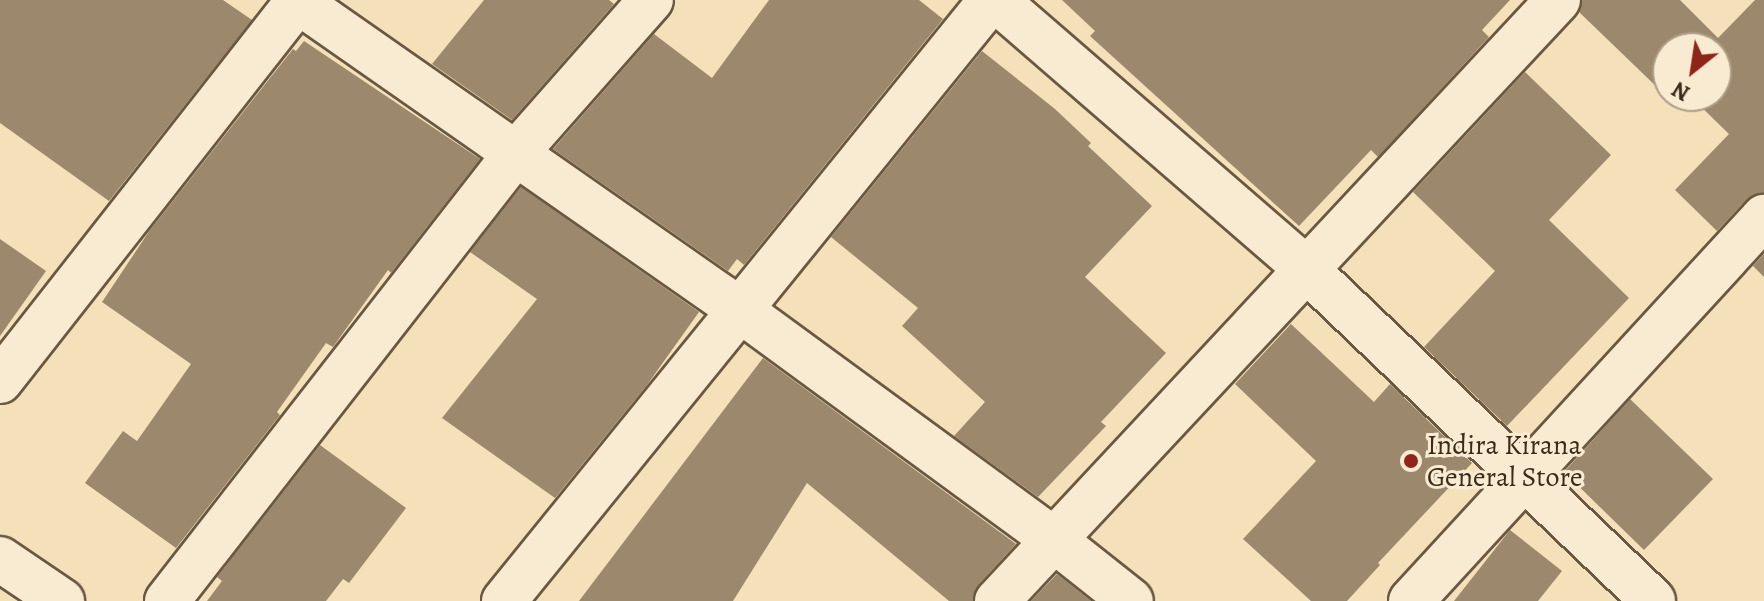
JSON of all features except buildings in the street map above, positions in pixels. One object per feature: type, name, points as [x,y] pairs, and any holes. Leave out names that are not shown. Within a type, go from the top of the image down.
[{"type":"street","points":[[167,601],[516,153],[651,0]]},
{"type":"street","points":[[504,601],[994,0],[1306,269],[1526,476],[1653,601]]},
{"type":"street","points":[[0,381],[298,1],[740,310],[1054,540],[1131,601]]},
{"type":"street","points":[[997,601],[1306,269],[1545,5]]},
{"type":"street","points":[[1411,601],[1764,217]]},
{"type":"street","points":[[0,559],[62,601]]},
{"type":"place","name":"Indira Kirana General Store","points":[[1411,461]]}]
